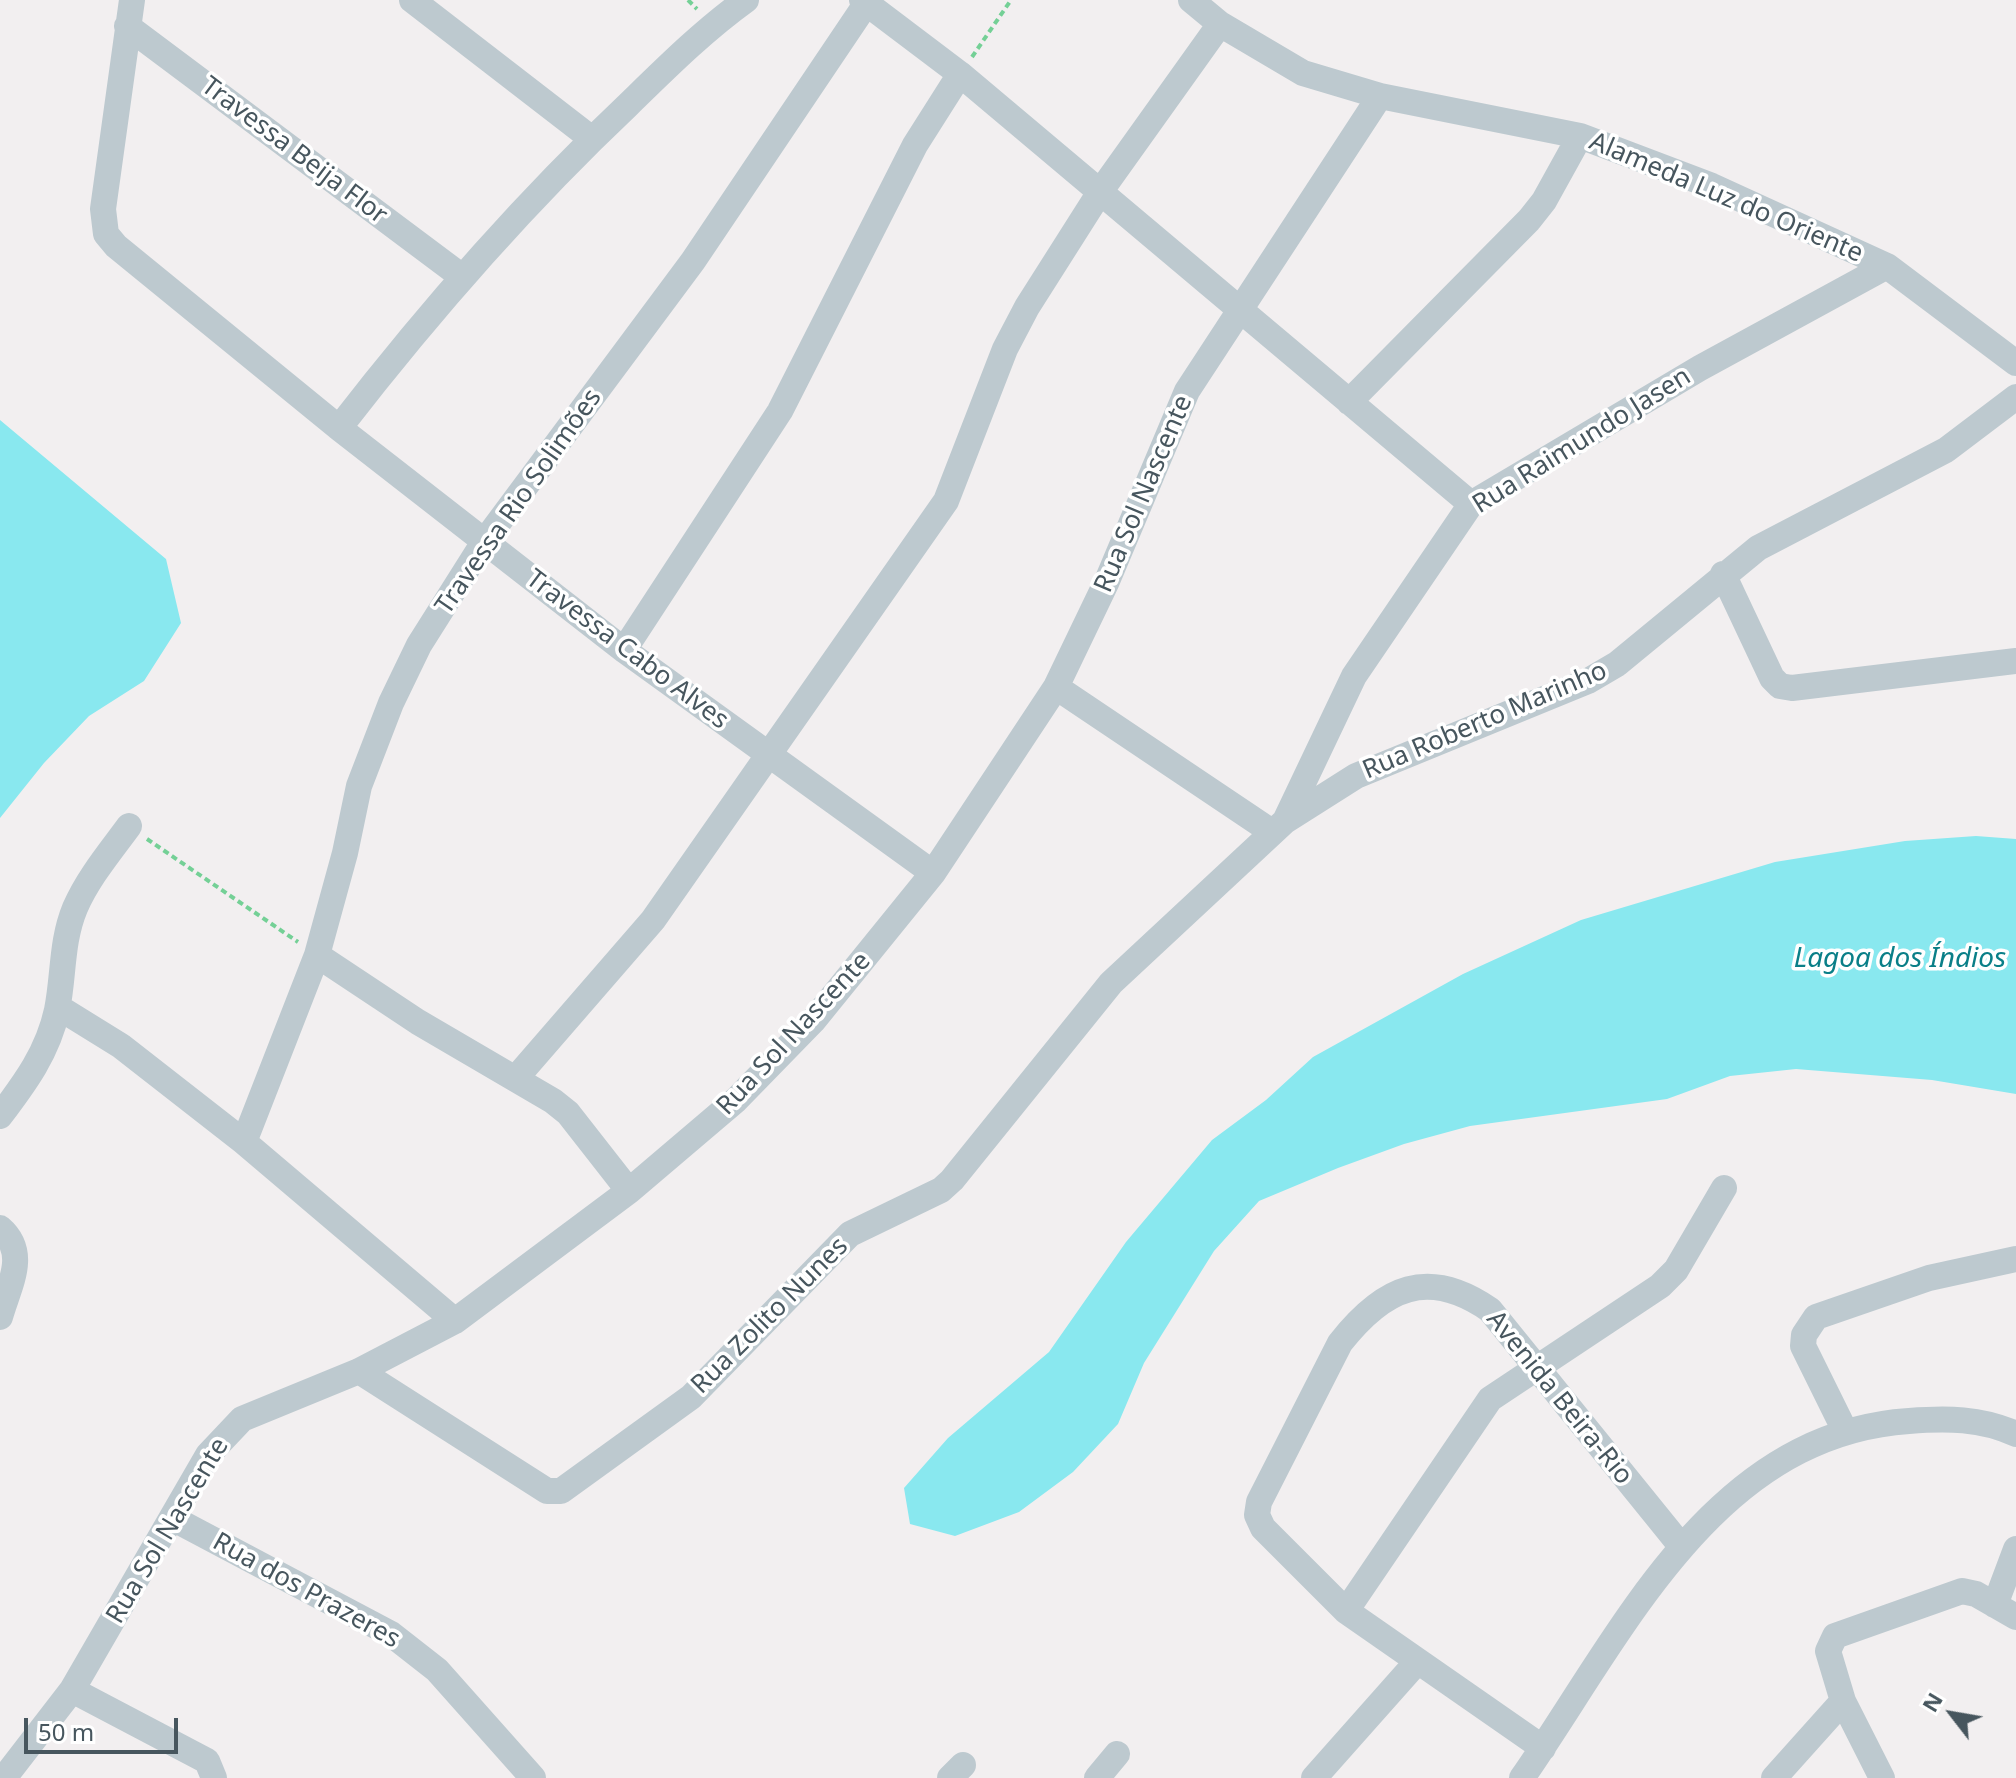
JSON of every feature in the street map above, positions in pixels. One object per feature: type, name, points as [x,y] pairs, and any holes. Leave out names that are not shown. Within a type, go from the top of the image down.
[{"type":"street","points":[[127,26],[132,0]]},
{"type":"street","points":[[412,0],[592,139]]},
{"type":"street","points":[[339,428],[461,276],[592,139],[712,25],[746,0]]},
{"type":"street","name":"Alameda Luz do Oriente","points":[[1191,0],[1220,24],[1276,61],[1303,73],[1380,96],[1580,136],[1712,186],[1887,266],[2016,363]]},
{"type":"street","points":[[864,2],[960,74],[1471,504]]},
{"type":"street","name":"Travessa Rio Solimões","points":[[244,1142],[317,955],[342,866],[359,786],[391,703],[419,645],[484,542],[693,261],[864,2]]},
{"type":"street","points":[[516,1078],[653,920],[946,501],[1005,349],[1027,307],[1100,192],[1220,24]]},
{"type":"street","name":"Travessa Cabo Alves","points":[[127,26],[103,209],[106,234],[116,246],[339,428],[624,650],[933,873]]},
{"type":"street","name":"Travessa Beija Flor","points":[[127,26],[461,276]]},
{"type":"street","points":[[624,650],[780,411],[884,203],[960,74]]},
{"type":"street","name":"Rua Sol Nascente","points":[[4,1778],[72,1690],[208,1455],[242,1419],[359,1371],[455,1321],[629,1191],[736,1100],[802,1032],[933,873],[1056,687],[1107,581],[1173,418],[1239,310],[1380,96]]},
{"type":"street","points":[[1349,402],[1529,220],[1544,201],[1580,136]]},
{"type":"street","name":"Rua Raimundo Jasen","points":[[1278,827],[1354,676],[1471,504],[1700,368],[1887,266]]},
{"type":"street","name":"Rua Roberto Marinho","points":[[1278,827],[1356,776],[1617,664],[1723,574],[1767,542],[1946,450],[2016,397]]},
{"type":"street","points":[[1723,574],[1772,678],[1780,686],[1792,688],[2016,661]]},
{"type":"street","points":[[1056,687],[1278,827]]},
{"type":"street","points":[[0,1116],[40,1059],[58,1007],[62,954],[76,907],[97,870],[129,826]]},
{"type":"street","name":"Rua Zolito Nunes","points":[[359,1371],[547,1491],[561,1491],[691,1397],[850,1234],[941,1190],[952,1180],[1116,977],[1278,827]]},
{"type":"street","points":[[317,955],[418,1022],[516,1078],[568,1113],[629,1191]]},
{"type":"street","points":[[58,1007],[121,1046],[244,1142],[455,1321]]},
{"type":"street","points":[[1543,1748],[1416,1663],[1346,1611],[1480,1410],[1534,1367],[1660,1286],[1676,1270],[1724,1188]]},
{"type":"street","points":[[0,1228],[14,1241],[17,1252],[0,1317]]},
{"type":"street","points":[[1845,1431],[1803,1346],[1804,1335],[1816,1317],[1929,1278],[2016,1259]]},
{"type":"street","name":"Avenida Beira-Rio","points":[[1346,1611],[1263,1528],[1257,1515],[1259,1502],[1340,1343],[1357,1322],[1387,1300],[1416,1287],[1440,1285],[1490,1310],[1681,1546]]},
{"type":"street","points":[[1522,1778],[1627,1619],[1681,1546],[1750,1480],[1786,1458],[1845,1431],[1878,1423],[1975,1420],[2016,1434]]},
{"type":"street","name":"Rua dos Prazeres","points":[[172,1518],[391,1634],[437,1670],[533,1778]]},
{"type":"street","points":[[1882,1778],[1843,1701],[1828,1651],[1835,1636],[1962,1591],[2005,1611],[2016,1549]]},
{"type":"street","points":[[1314,1778],[1416,1663]]},
{"type":"street","points":[[72,1690],[207,1761],[214,1778]]},
{"type":"street","points":[[1774,1778],[1843,1701]]},
{"type":"street","points":[[1097,1778],[1117,1754]]},
{"type":"path","points":[[960,74],[1011,0]]},
{"type":"path","points":[[129,826],[317,955]]},
{"type":"water","points":[[0,420],[166,559],[181,623],[144,681],[89,716],[44,763],[0,818]]},
{"type":"water","name":"Lagoa dos Índios","points":[[1976,836],[2016,839],[2016,1094],[1932,1080],[1796,1069],[1730,1076],[1667,1099],[1470,1126],[1404,1144],[1338,1168],[1259,1201],[1214,1251],[1144,1363],[1118,1424],[1073,1472],[1019,1512],[955,1536],[910,1524],[904,1488],[948,1438],[1049,1352],[1126,1242],[1212,1140],[1266,1100],[1313,1057],[1463,974],[1581,920],[1775,862],[1905,841]]}]
